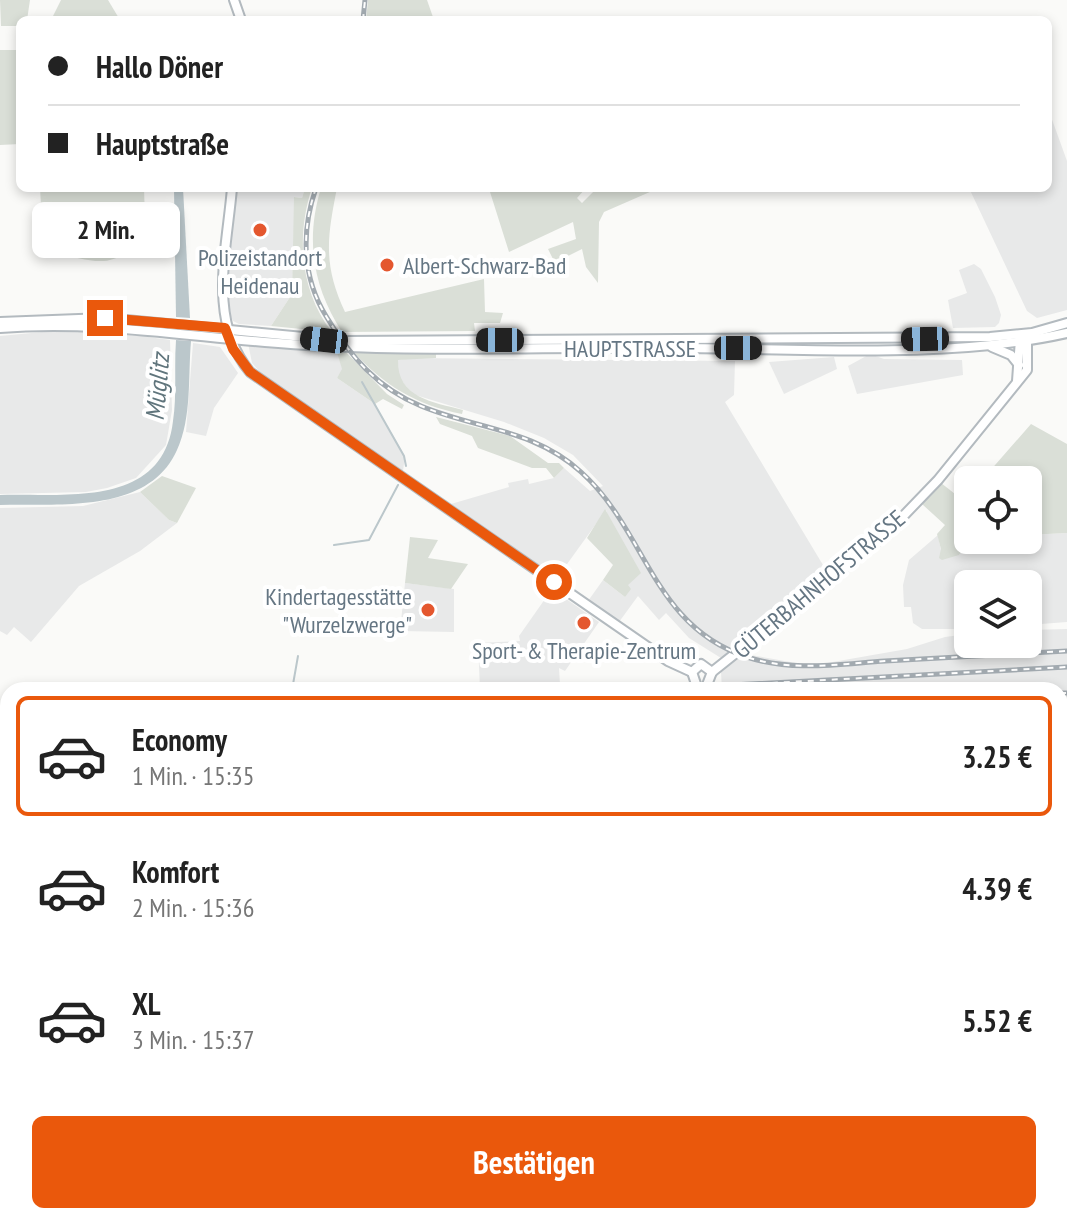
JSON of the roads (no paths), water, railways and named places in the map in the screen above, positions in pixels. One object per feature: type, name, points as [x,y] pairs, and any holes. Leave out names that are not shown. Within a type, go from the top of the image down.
[{"type":"main road","points":[[232,192],[223,305],[227,332],[250,372],[412,487],[668,661],[692,672],[695,682]]},
{"type":"main road","name":"HAUPTSTRASSE","points":[[0,325],[105,318],[193,330],[345,341],[1023,338]]},
{"type":"main road","points":[[1023,338],[1067,323]]},
{"type":"main road","name":"HAUPTSTRASSE","points":[[227,332],[324,346],[987,346],[1023,338]]},
{"type":"main road","points":[[1023,338],[1067,333]]},
{"type":"main road","name":"GÜTERBAHNHOFSTRASSE","points":[[1016,384],[1023,338]]},
{"type":"main road","name":"GÜTERBAHNHOFSTRASSE","points":[[712,672],[886,534],[938,480],[1027,370],[1023,338]]},
{"type":"main road","points":[[987,346],[1011,355],[1020,366]]},
{"type":"main road","points":[[692,672],[704,664],[712,672],[708,682]]},
{"type":"waterway","points":[[362,382],[404,456],[406,466]]},
{"type":"waterway","points":[[334,545],[369,540],[398,485]]},
{"type":"waterway","points":[[293,682],[298,656]]},
{"type":"railway","points":[[363,16],[365,0]]},
{"type":"railway","points":[[315,192],[306,237],[308,270],[326,316],[355,357],[378,380],[405,399],[442,414],[524,438],[563,458],[581,472],[621,521],[670,600],[690,623],[715,643],[764,662],[798,666],[1067,651]]},
{"type":"railway","points":[[789,682],[1067,667]]},
{"type":"place","name":"Polizeistandort Heidenau","points":[[260,230]]},
{"type":"place","name":"Albert-Schwarz-Bad","points":[[387,265]]},
{"type":"place","name":"Kindertagesstätte \"Wurzelzwerge\"","points":[[428,610]]},
{"type":"place","name":"Sport- & Therapie-Zentrum","points":[[584,623]]},
{"type":"water label","name":"Müglitz","points":[[157,387]]}]
